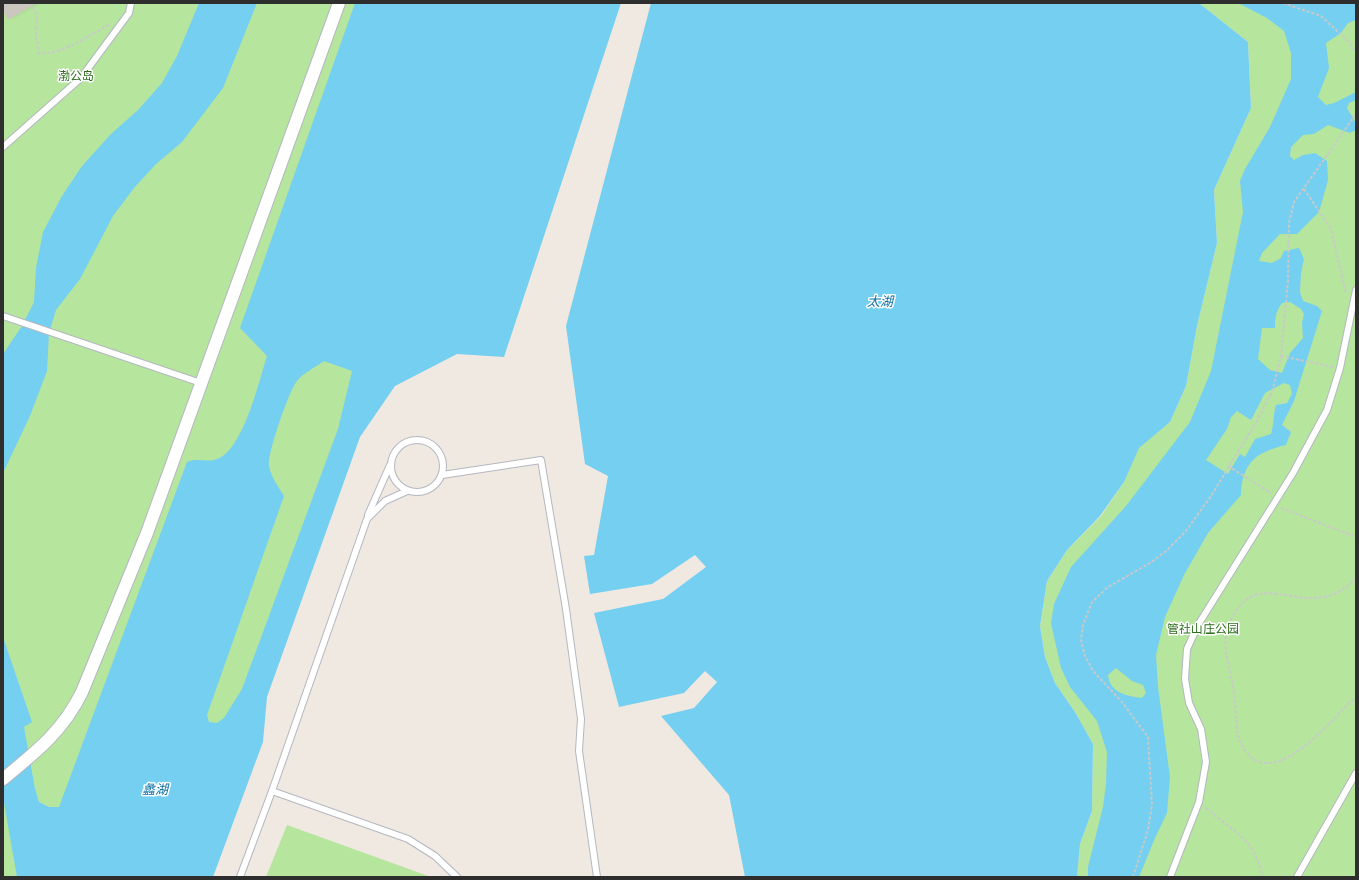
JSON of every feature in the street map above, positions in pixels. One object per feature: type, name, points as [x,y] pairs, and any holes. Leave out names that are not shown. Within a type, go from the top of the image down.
[{"type":"street","points":[[3,779],[40,750],[61,727],[72,712],[82,692],[147,533],[339,3]]},
{"type":"lane","points":[[3,147],[81,78],[126,16],[131,3]]},
{"type":"lane","points":[[1170,877],[1199,802],[1206,762],[1201,730],[1189,703],[1185,679],[1187,649],[1198,625],[1296,467],[1327,410],[1340,368],[1356,290]]},
{"type":"lane","points":[[3,316],[201,383]]},
{"type":"lane","points":[[240,877],[272,791],[366,519],[391,464],[393,455],[404,443],[413,440],[422,440],[432,445],[438,451],[443,465],[442,475],[432,487],[424,491],[407,491],[385,501],[366,519]]},
{"type":"lane","points":[[442,475],[541,460],[566,609],[581,719],[579,751],[597,877]]},
{"type":"lane","points":[[391,464],[394,478],[407,491]]},
{"type":"lane","points":[[1298,877],[1356,772]]},
{"type":"lane","points":[[272,791],[408,840],[435,856],[457,877]]},
{"type":"path","points":[[31,3],[37,15],[36,36],[39,53],[47,54],[63,49],[126,16]]},
{"type":"path","points":[[1283,3],[1321,16],[1343,36],[1356,52]]},
{"type":"path","points":[[1134,877],[1148,830],[1152,805],[1148,737],[1122,702],[1093,671],[1085,656],[1081,640],[1083,625],[1092,602],[1108,587],[1150,563],[1165,552],[1186,531],[1211,496],[1255,424],[1272,392],[1279,369],[1288,280],[1287,248],[1289,223],[1294,202],[1355,115]]},
{"type":"path","points":[[1304,188],[1331,229],[1346,295]]},
{"type":"path","points":[[1281,356],[1340,368]]},
{"type":"path","points":[[1229,467],[1277,497]]},
{"type":"path","points":[[1272,505],[1356,537]]},
{"type":"path","points":[[1356,578],[1346,588],[1328,596],[1313,599],[1269,592],[1250,598],[1237,609],[1230,621],[1225,635],[1225,651],[1234,692],[1238,738],[1244,750],[1254,759],[1266,763],[1281,762],[1298,752],[1350,702],[1356,699]]},
{"type":"path","points":[[1199,802],[1237,830],[1250,843],[1259,862],[1263,877]]},
{"type":"green space","name":"渤公岛","points":[[3,3],[208,3],[3,378]]},
{"type":"green space","points":[[246,3],[370,3],[359,367],[350,416],[237,714],[62,812],[34,811],[3,676],[3,449],[55,302]]},
{"type":"green space","name":"管社山庄公园","points":[[1199,3],[1356,3],[1356,877],[1077,877],[1080,844],[1092,811],[1093,744],[1075,712],[1055,683],[1045,657],[1040,626],[1047,581],[1067,550],[1101,516],[1124,482],[1138,448],[1170,422],[1186,386],[1197,326],[1217,243],[1214,190],[1251,108],[1248,42]]},
{"type":"green space","points":[[3,776],[28,877],[3,877]]},
{"type":"green space","points":[[287,825],[431,877],[266,877]]},
{"type":"water","points":[[199,3],[257,3],[223,88],[182,142],[156,164],[134,188],[113,216],[80,279],[56,310],[49,333],[47,371],[30,416],[3,473],[3,354],[22,326],[34,302],[36,268],[43,232],[62,196],[82,166],[111,134],[138,110],[162,83],[177,56]]},
{"type":"water","name":"蠡湖","points":[[355,3],[621,3],[504,357],[457,354],[395,386],[360,437],[267,697],[263,742],[213,877],[17,877],[3,797],[3,637],[32,722],[24,727],[35,789],[39,802],[49,807],[59,807],[187,462],[194,460],[213,460],[226,453],[235,443],[249,414],[267,356],[240,328]],"holes":[[[324,361],[352,371],[338,429],[242,689],[224,718],[217,723],[209,722],[207,715],[284,496],[271,474],[269,466],[271,449],[284,409],[297,381]]]},
{"type":"water","name":"太湖","points":[[651,3],[1199,3],[1248,42],[1251,108],[1214,190],[1217,243],[1197,326],[1186,386],[1170,422],[1139,448],[1124,482],[1100,516],[1067,550],[1047,581],[1040,626],[1045,657],[1055,683],[1075,712],[1093,744],[1092,811],[1080,844],[1077,877],[745,877],[729,795],[661,716],[694,708],[717,682],[705,671],[684,693],[619,707],[594,613],[663,599],[706,567],[695,555],[652,584],[590,594],[584,556],[594,555],[608,476],[585,464],[566,326]]},
{"type":"water","points":[[1238,3],[1356,3],[1356,20],[1348,23],[1341,33],[1326,43],[1329,68],[1318,97],[1326,105],[1334,103],[1356,92],[1356,100],[1349,103],[1347,108],[1356,123],[1356,130],[1350,133],[1328,125],[1314,134],[1303,135],[1291,147],[1290,156],[1294,160],[1303,155],[1315,153],[1327,161],[1328,180],[1319,212],[1297,234],[1280,234],[1262,253],[1259,261],[1272,263],[1281,258],[1284,251],[1299,248],[1304,259],[1301,273],[1300,292],[1303,301],[1317,306],[1322,311],[1294,401],[1282,425],[1291,432],[1286,445],[1259,455],[1248,467],[1244,474],[1241,495],[1208,533],[1184,575],[1165,617],[1156,655],[1158,687],[1170,777],[1167,813],[1139,877],[1088,877],[1088,867],[1103,807],[1106,784],[1107,752],[1097,721],[1070,687],[1061,668],[1051,623],[1054,604],[1071,567],[1126,506],[1190,422],[1211,371],[1243,212],[1240,181],[1245,169],[1270,127],[1291,79],[1291,53],[1284,31],[1267,18]],"holes":[[[1290,302],[1301,309],[1304,314],[1302,323],[1303,338],[1290,353],[1282,373],[1270,370],[1258,359],[1262,328],[1275,328],[1278,309],[1282,303]],[[1284,383],[1290,385],[1292,394],[1287,403],[1276,405],[1271,434],[1255,439],[1245,457],[1240,454],[1228,474],[1206,460],[1227,429],[1231,417],[1237,411],[1251,420],[1265,393]],[[1116,668],[1132,681],[1143,685],[1146,693],[1142,698],[1125,695],[1112,686],[1108,675]]]},
{"type":"building","points":[[3,3],[36,3],[8,19],[3,10]]}]
